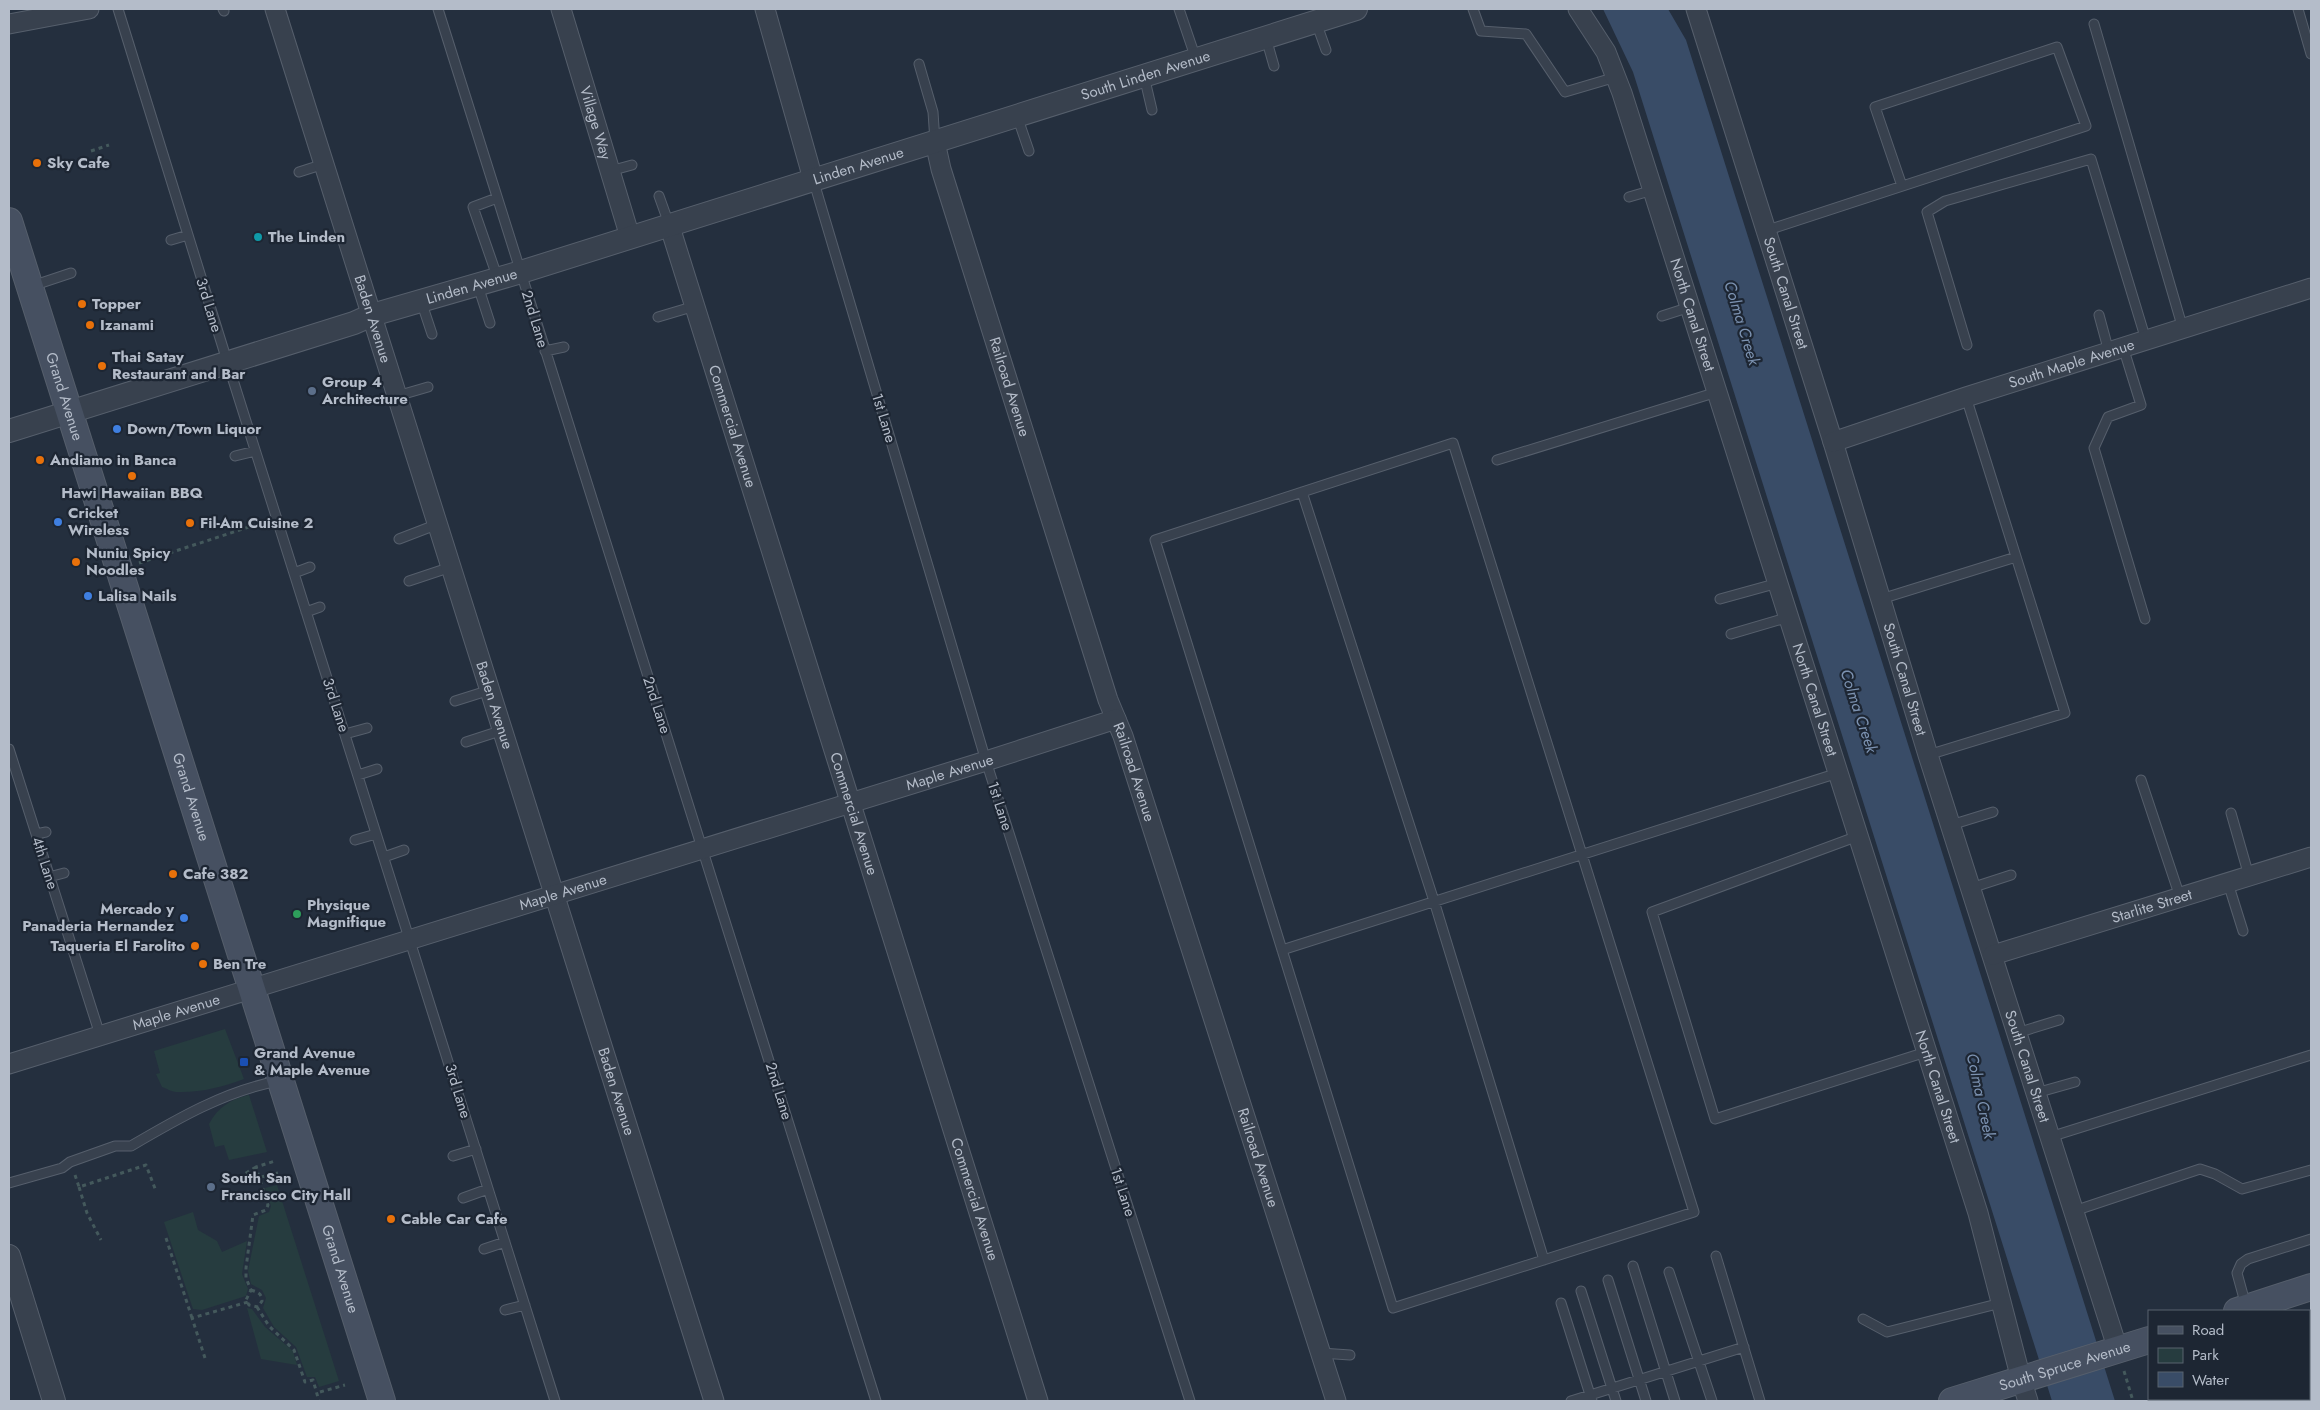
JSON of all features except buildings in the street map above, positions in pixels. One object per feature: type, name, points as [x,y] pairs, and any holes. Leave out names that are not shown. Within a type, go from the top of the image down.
[{"type":"main road","name":"Grand Avenue","points":[[9,221],[382,1401]]},
{"type":"main road","points":[[2242,1310],[2275,1305],[2311,1287]]},
{"type":"main road","name":"South Spruce Avenue","points":[[1952,1401],[2030,1385],[2109,1352],[2148,1340]]},
{"type":"street","points":[[9,24],[89,9]]},
{"type":"street","name":"Baden Avenue","points":[[275,9],[714,1401]]},
{"type":"street","name":"Village Way","points":[[561,9],[630,238]]},
{"type":"street","points":[[765,9],[812,179]]},
{"type":"street","name":"South Linden Avenue","points":[[935,142],[1356,9]]},
{"type":"street","name":"North Canal Street","points":[[1578,9],[1606,52],[1616,77],[1978,1214],[2001,1303],[2030,1385]]},
{"type":"street","name":"South Canal Street","points":[[1696,9],[1833,442],[1928,755],[2074,1211],[2109,1352]]},
{"type":"street","name":"Linden Avenue","points":[[9,431],[228,364],[354,323],[372,315],[521,272],[812,179],[935,142]]},
{"type":"street","name":"Railroad Avenue","points":[[935,142],[941,169],[1116,719],[1336,1401]]},
{"type":"street","name":"Commercial Avenue","points":[[669,224],[1038,1401]]},
{"type":"street","name":"South Maple Avenue","points":[[1833,442],[1966,397],[2311,288]]},
{"type":"street","name":"Maple Avenue","points":[[9,1064],[1116,719]]},
{"type":"street","name":"Starlite Street","points":[[1993,955],[2311,857]]},
{"type":"street","points":[[9,1256],[54,1401]]},
{"type":"lane","name":"3rd Lane","points":[[118,9],[169,163],[188,234],[255,451],[555,1401]]},
{"type":"lane","name":"2nd Lane","points":[[438,9],[876,1401]]},
{"type":"lane","points":[[1179,9],[1196,59]]},
{"type":"lane","points":[[1473,9],[1481,31],[1526,34],[1565,92],[1616,77]]},
{"type":"lane","points":[[2298,9],[2311,54]]},
{"type":"lane","points":[[1316,21],[1326,50]]},
{"type":"lane","points":[[2094,24],[2183,328]]},
{"type":"lane","points":[[1266,37],[1274,66]]},
{"type":"lane","points":[[1765,231],[2086,126],[2057,47],[1875,107],[1902,186]]},
{"type":"lane","points":[[919,64],[933,112],[935,142]]},
{"type":"lane","points":[[1144,76],[1152,110]]},
{"type":"lane","points":[[1017,116],[1029,151]]},
{"type":"lane","points":[[1967,345],[1927,212],[1945,202],[2091,159],[2146,340]]},
{"type":"lane","points":[[299,172],[324,164]]},
{"type":"lane","points":[[610,172],[632,165]]},
{"type":"lane","name":"1st Lane","points":[[812,179],[986,761],[1190,1401]]},
{"type":"lane","points":[[1629,198],[1653,190]]},
{"type":"lane","points":[[659,196],[669,224]]},
{"type":"lane","points":[[490,323],[488,282],[473,207],[497,198]]},
{"type":"lane","points":[[171,240],[188,234]]},
{"type":"lane","points":[[30,287],[71,274]]},
{"type":"lane","points":[[421,301],[432,334]]},
{"type":"lane","points":[[658,317],[695,306]]},
{"type":"lane","points":[[1662,316],[1690,307]]},
{"type":"lane","points":[[2099,315],[2141,404],[2108,417],[2094,448],[2146,619]]},
{"type":"lane","points":[[545,351],[564,347]]},
{"type":"lane","points":[[397,396],[428,386]]},
{"type":"lane","points":[[1497,460],[1717,392]]},
{"type":"lane","points":[[1928,755],[2065,714],[1966,397]]},
{"type":"lane","points":[[1453,444],[1582,855],[1694,1212],[1393,1308],[1155,540],[1453,444]]},
{"type":"lane","points":[[235,456],[255,451]]},
{"type":"lane","points":[[1302,492],[1434,902],[1544,1260]]},
{"type":"lane","points":[[399,539],[438,524]]},
{"type":"lane","points":[[1881,600],[2016,557]]},
{"type":"lane","points":[[294,573],[310,567]]},
{"type":"lane","points":[[409,581],[451,567]]},
{"type":"lane","points":[[1720,599],[1778,582]]},
{"type":"lane","points":[[306,612],[320,607]]},
{"type":"lane","points":[[1731,634],[1789,617]]},
{"type":"lane","points":[[455,702],[490,690]]},
{"type":"lane","points":[[345,734],[367,728]]},
{"type":"lane","points":[[466,742],[503,730]]},
{"type":"lane","name":"4th Lane","points":[[9,749],[100,1035]]},
{"type":"lane","points":[[358,775],[377,769]]},
{"type":"lane","points":[[1282,950],[1838,773]]},
{"type":"lane","points":[[2142,780],[2180,897]]},
{"type":"lane","points":[[1951,825],[1993,812]]},
{"type":"lane","points":[[2231,813],[2250,876]]},
{"type":"lane","points":[[36,834],[46,832]]},
{"type":"lane","points":[[355,840],[376,834]]},
{"type":"lane","points":[[1858,836],[1652,912],[1715,1119],[1926,1052]]},
{"type":"lane","points":[[384,858],[404,850]]},
{"type":"lane","points":[[50,877],[64,873]]},
{"type":"lane","points":[[1971,888],[2011,875]]},
{"type":"lane","points":[[2228,883],[2243,932]]},
{"type":"lane","points":[[2017,1033],[2059,1020]]},
{"type":"lane","points":[[2050,1137],[2311,1055]]},
{"type":"lane","points":[[9,1183],[62,1168],[70,1162],[116,1146],[131,1146],[220,1099],[254,1086],[280,1080]]},
{"type":"lane","points":[[2036,1093],[2075,1082]]},
{"type":"lane","points":[[453,1156],[476,1149]]},
{"type":"lane","points":[[2074,1211],[2200,1169],[2215,1174],[2242,1189],[2311,1170]]},
{"type":"lane","points":[[463,1198],[488,1189]]},
{"type":"lane","points":[[2242,1310],[2237,1273],[2242,1264],[2248,1259],[2311,1239]]},
{"type":"lane","points":[[484,1248],[505,1242]]},
{"type":"lane","points":[[1716,1256],[1760,1401]]},
{"type":"lane","points":[[1633,1266],[1675,1401]]},
{"type":"lane","points":[[1670,1272],[1712,1401]]},
{"type":"lane","points":[[1608,1280],[1646,1401]]},
{"type":"lane","points":[[1581,1291],[1616,1401]]},
{"type":"lane","points":[[1561,1303],[1591,1398]]},
{"type":"lane","points":[[1863,1320],[1887,1332],[2001,1303]]},
{"type":"lane","points":[[505,1310],[525,1305]]},
{"type":"lane","points":[[1571,1401],[1591,1398],[1612,1388],[1744,1347]]},
{"type":"lane","points":[[1321,1353],[1350,1355]]},
{"type":"path","points":[[91,152],[109,146]]},
{"type":"path","points":[[119,569],[276,518]]},
{"type":"path","points":[[275,1161],[256,1167],[236,1179],[260,1178],[278,1173]]},
{"type":"path","points":[[79,1187],[146,1165],[156,1191]]},
{"type":"path","points":[[256,1167],[268,1205],[266,1210],[253,1214],[246,1268],[246,1278],[251,1290],[259,1293],[262,1297],[261,1304],[257,1307]]},
{"type":"path","points":[[77,1179],[87,1213],[101,1240]]},
{"type":"path","points":[[166,1238],[205,1358]]},
{"type":"path","points":[[251,1290],[246,1300],[254,1308],[257,1307],[269,1326],[294,1350],[305,1382],[313,1380],[320,1401]]},
{"type":"path","points":[[192,1318],[248,1302]]},
{"type":"path","points":[[2109,1352],[2133,1401]]},
{"type":"path","points":[[320,1392],[345,1385]]},
{"type":"green space","points":[[225,1029],[244,1079],[194,1092],[174,1092],[162,1087],[156,1074],[160,1073],[154,1051]]},
{"type":"green space","points":[[249,1095],[267,1152],[229,1160],[224,1145],[215,1147],[209,1124],[221,1108],[236,1099]]},
{"type":"green space","points":[[277,1185],[339,1381],[319,1387],[315,1377],[307,1377],[296,1347],[274,1327],[263,1308],[266,1298],[262,1290],[251,1284],[248,1271],[259,1216],[269,1212],[271,1206],[265,1188]]},
{"type":"green space","points":[[193,1212],[198,1230],[217,1241],[222,1252],[247,1241],[242,1274],[248,1289],[246,1296],[202,1310],[193,1309],[164,1222]]},
{"type":"green space","points":[[247,1308],[252,1309],[265,1327],[293,1351],[297,1365],[261,1359]]},
{"type":"water","name":"Colma Creek","points":[[1603,9],[1668,9],[1686,40],[2115,1401],[2052,1401],[1633,72]]},
{"type":"place","name":"Sky Cafe","points":[[37,163]]},
{"type":"place","name":"The Linden","points":[[258,237]]},
{"type":"place","name":"Topper","points":[[82,304]]},
{"type":"place","name":"Izanami","points":[[90,325]]},
{"type":"place","name":"Thai Satay Restaurant and Bar","points":[[102,366]]},
{"type":"place","name":"Group 4 Architecture","points":[[312,391]]},
{"type":"place","name":"Down/Town Liquor","points":[[117,429]]},
{"type":"place","name":"Andiamo in Banca","points":[[40,460]]},
{"type":"place","name":"Hawi Hawaiian BBQ","points":[[132,476]]},
{"type":"place","name":"Cricket Wireless","points":[[58,522]]},
{"type":"place","name":"Fil-Am Cuisine 2","points":[[190,523]]},
{"type":"place","name":"Nuniu Spicy Noodles","points":[[76,562]]},
{"type":"place","name":"Lalisa Nails","points":[[88,596]]},
{"type":"place","name":"Cafe 382","points":[[173,874]]},
{"type":"place","name":"Physique Magnifique","points":[[297,914]]},
{"type":"place","name":"Mercado y Panaderia Hernandez","points":[[184,918]]},
{"type":"place","name":"Taqueria El Farolito","points":[[195,946]]},
{"type":"place","name":"Ben Tre","points":[[203,964]]},
{"type":"place","name":"Grand Avenue & Maple Avenue","points":[[244,1062]]},
{"type":"place","name":"South San Francisco City Hall","points":[[211,1187]]},
{"type":"place","name":"Cable Car Cafe","points":[[391,1219]]}]
